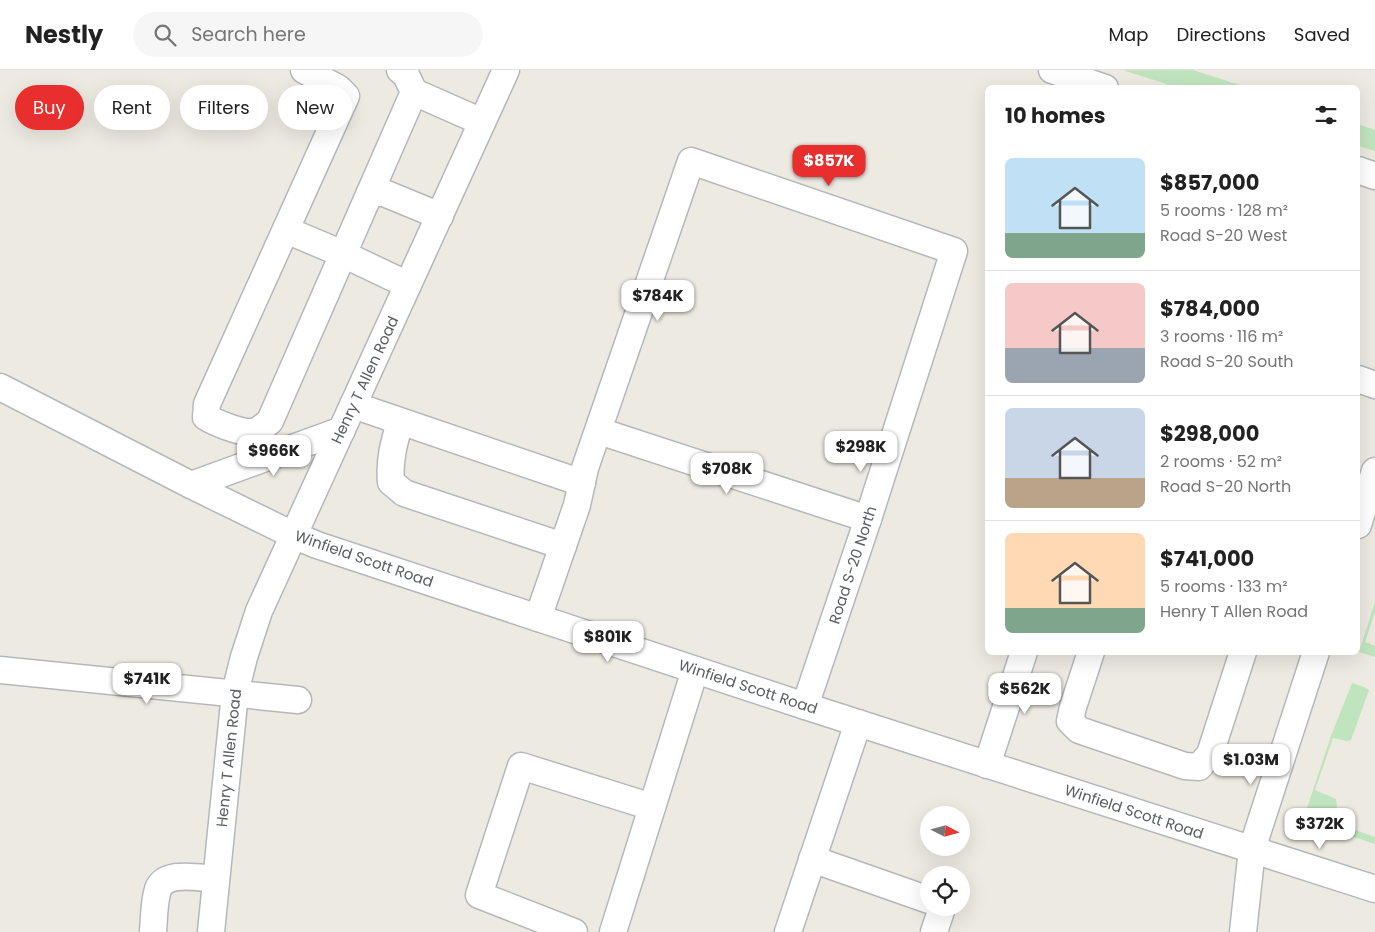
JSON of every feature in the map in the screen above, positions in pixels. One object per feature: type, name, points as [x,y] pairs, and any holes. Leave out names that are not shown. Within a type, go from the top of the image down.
[{"type":"street","points":[[304,70],[338,88],[346,96],[207,404],[206,417],[214,422],[249,433],[259,430],[270,421],[414,92]]},
{"type":"street","points":[[400,70],[406,75],[414,92],[482,122]]},
{"type":"street","name":"Henry T Allen Road","points":[[211,932],[235,693],[259,611],[506,70]]},
{"type":"street","points":[[1052,70],[1096,85]]},
{"type":"street","name":"Road S-20 North","points":[[599,431],[691,161],[954,251],[868,519],[805,706]]},
{"type":"street","points":[[1360,171],[1375,176]]},
{"type":"street","points":[[370,193],[384,193],[440,216]]},
{"type":"street","points":[[286,230],[343,254],[408,285]]},
{"type":"street","points":[[1360,380],[1375,385]]},
{"type":"street","name":"Winfield Scott Road","points":[[0,387],[191,485],[317,545],[805,706],[1375,889]]},
{"type":"street","points":[[353,406],[400,422],[584,476]]},
{"type":"street","points":[[400,422],[391,452],[390,469],[391,482],[404,493],[562,546]]},
{"type":"street","points":[[191,485],[342,430]]},
{"type":"street","points":[[538,618],[577,505],[584,476],[599,431],[868,519]]},
{"type":"street","points":[[1360,519],[1375,471]]},
{"type":"street","points":[[987,765],[1023,655]]},
{"type":"street","points":[[1089,655],[1070,721],[1078,730],[1185,766],[1199,767],[1210,754],[1242,655]]},
{"type":"street","points":[[1243,932],[1252,850],[1315,655]]},
{"type":"street","points":[[0,670],[298,700]]},
{"type":"street","points":[[613,932],[695,670]]},
{"type":"street","points":[[788,932],[858,723]]},
{"type":"street","points":[[574,932],[479,895],[520,766],[652,807]]},
{"type":"street","points":[[812,859],[920,897]]},
{"type":"street","points":[[153,932],[157,890],[164,881],[174,877],[216,879]]},
{"type":"street","points":[[934,932],[939,916]]},
{"type":"green space","points":[[1122,70],[1193,70],[1240,85],[1170,85]]},
{"type":"green space","points":[[1360,125],[1375,130],[1375,151],[1360,147]]},
{"type":"green space","points":[[1375,602],[1375,612],[1365,642],[1375,646],[1375,657],[1360,652]]},
{"type":"green space","points":[[1352,683],[1369,690],[1351,740],[1333,738],[1315,790],[1336,799],[1337,806],[1333,822],[1375,837],[1375,844],[1303,820],[1331,736]]}]
